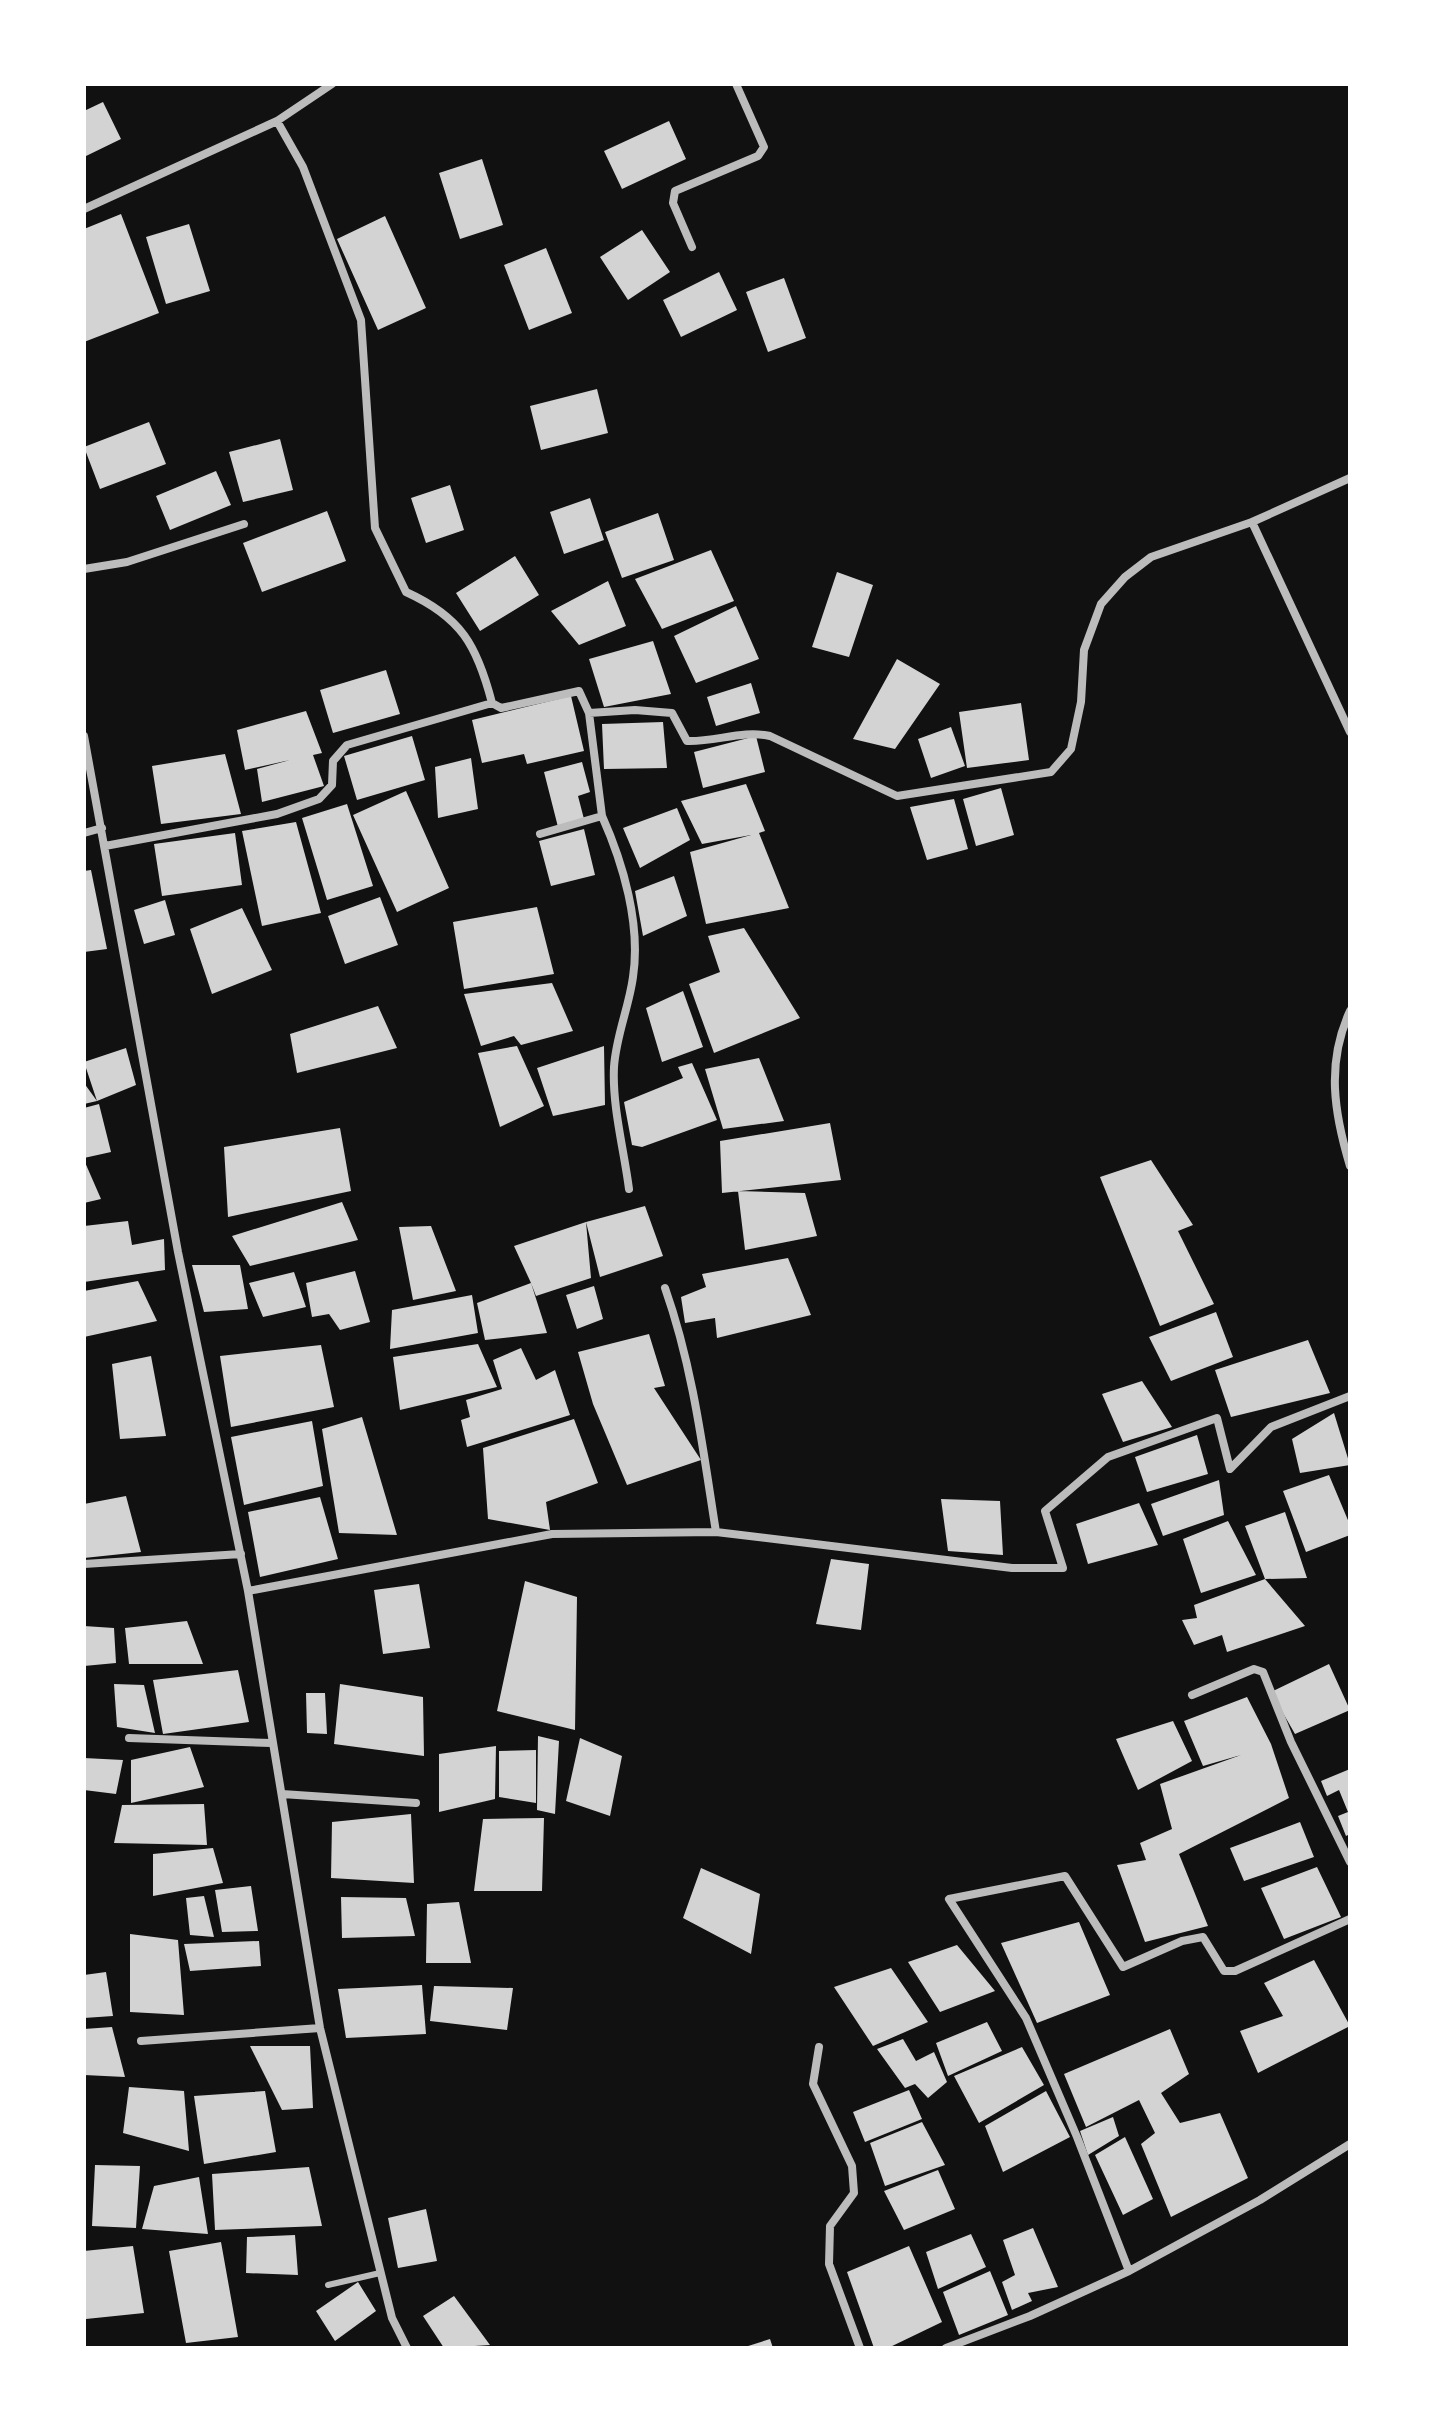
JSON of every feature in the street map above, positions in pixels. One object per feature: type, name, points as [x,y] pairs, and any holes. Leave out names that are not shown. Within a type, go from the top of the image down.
[{"type":"street","points":[[84,209],[277,121],[332,84]]},
{"type":"street","points":[[692,247],[673,203],[675,191],[758,156],[764,147],[736,84]]},
{"type":"street","points":[[277,121],[303,167],[361,320],[375,528],[406,592],[439,608],[461,629],[486,679],[492,703]]},
{"type":"street","points":[[589,713],[635,710],[672,713],[687,741],[713,742],[749,732],[770,736],[897,796],[1051,772],[1071,749],[1081,702],[1084,650],[1101,604],[1125,577],[1151,557],[1252,522],[1350,478]]},
{"type":"street","points":[[1252,522],[1350,732]]},
{"type":"street","points":[[84,569],[127,562],[244,524]]},
{"type":"street","points":[[105,846],[277,814],[319,799],[332,785],[333,761],[347,745],[492,703],[501,708],[579,691],[589,713],[602,816],[617,849],[634,936],[633,980],[615,1050],[614,1072],[629,1189]]},
{"type":"street","points":[[84,736],[178,1252],[248,1591],[320,2028],[392,2318],[407,2348]]},
{"type":"street","points":[[540,834],[602,816]]},
{"type":"street","points":[[84,833],[102,828]]},
{"type":"street","points":[[1350,1011],[1337,1040],[1335,1099],[1350,1166]]},
{"type":"street","points":[[665,1288],[679,1327],[696,1406],[716,1532]]},
{"type":"street","points":[[248,1591],[552,1534],[716,1532],[1012,1568],[1063,1568],[1045,1511],[1108,1457],[1217,1418],[1230,1469],[1271,1427],[1350,1396]]},
{"type":"street","points":[[84,1564],[241,1554]]},
{"type":"street","points":[[1192,1695],[1254,1669],[1263,1672],[1285,1729],[1350,1862]]},
{"type":"street","points":[[129,1738],[271,1743]]},
{"type":"street","points":[[282,1794],[416,1803]]},
{"type":"street","points":[[1129,2271],[1026,2018],[949,1899],[1065,1876],[1123,1967],[1182,1941],[1203,1937],[1224,1971],[1235,1971],[1350,1919]]},
{"type":"street","points":[[141,2041],[320,2028]]},
{"type":"street","points":[[819,2047],[813,2084],[852,2166],[854,2193],[830,2226],[829,2264],[860,2348]]},
{"type":"street","points":[[946,2348],[1030,2316],[1129,2271],[1260,2200],[1350,2144]]},
{"type":"lane","points":[[328,2285],[380,2273]]},
{"type":"building","points":[[103,102],[121,139],[84,157],[84,111]]},
{"type":"building","points":[[669,121],[686,159],[622,189],[604,151]]},
{"type":"building","points":[[482,159],[503,225],[460,239],[439,173]]},
{"type":"building","points":[[121,214],[159,313],[84,342],[84,229]]},
{"type":"building","points":[[385,216],[426,308],[378,330],[337,239]]},
{"type":"building","points":[[189,224],[210,291],[166,304],[146,237]]},
{"type":"building","points":[[642,230],[670,272],[628,300],[600,257]]},
{"type":"building","points":[[546,248],[572,313],[529,330],[504,265]]},
{"type":"building","points":[[719,272],[737,310],[681,337],[663,300]]},
{"type":"building","points":[[784,278],[806,338],[768,352],[746,292]]},
{"type":"building","points":[[597,389],[608,433],[541,450],[530,406]]},
{"type":"building","points":[[149,422],[166,464],[100,489],[84,447]]},
{"type":"building","points":[[280,439],[293,490],[243,502],[229,452]]},
{"type":"building","points":[[216,471],[231,505],[170,530],[156,496]]},
{"type":"building","points":[[450,485],[464,530],[426,543],[411,498]]},
{"type":"building","points":[[590,498],[604,540],[564,554],[550,512]]},
{"type":"building","points":[[327,511],[346,561],[262,592],[243,543]]},
{"type":"building","points":[[658,513],[674,560],[622,578],[605,532]]},
{"type":"building","points":[[711,550],[734,601],[662,629],[635,579]]},
{"type":"building","points":[[515,556],[539,595],[480,631],[456,593]]},
{"type":"building","points":[[837,572],[873,585],[849,657],[812,647]]},
{"type":"building","points":[[608,581],[626,626],[579,645],[551,611]]},
{"type":"building","points":[[736,606],[759,659],[696,683],[674,636]]},
{"type":"building","points":[[653,641],[671,694],[604,707],[589,659]]},
{"type":"building","points":[[897,659],[940,684],[895,749],[853,739]]},
{"type":"building","points":[[386,670],[400,714],[333,733],[320,690]]},
{"type":"building","points":[[751,683],[760,713],[716,726],[707,697]]},
{"type":"building","points":[[571,696],[584,751],[527,764],[524,754],[482,763],[472,720]]},
{"type":"building","points":[[1021,703],[1029,760],[967,768],[959,712]]},
{"type":"building","points":[[306,711],[322,753],[313,755],[324,786],[262,802],[257,769],[290,760],[245,770],[237,730]]},
{"type":"building","points":[[663,722],[667,768],[604,769],[602,724]]},
{"type":"building","points":[[951,727],[965,766],[931,778],[918,739]]},
{"type":"building","points":[[412,736],[425,780],[357,800],[344,756]]},
{"type":"building","points":[[756,736],[765,772],[703,788],[694,752]]},
{"type":"building","points":[[225,754],[241,814],[161,824],[152,766]]},
{"type":"building","points":[[471,758],[478,809],[438,818],[435,767]]},
{"type":"building","points":[[582,762],[590,792],[578,796],[584,819],[558,827],[544,772]]},
{"type":"building","points":[[746,784],[765,831],[759,833],[789,908],[706,924],[690,852],[751,835],[702,844],[681,801]]},
{"type":"building","points":[[1001,788],[1014,835],[976,846],[963,799]]},
{"type":"building","points":[[406,791],[449,888],[397,912],[353,815]]},
{"type":"building","points":[[954,799],[968,849],[927,860],[910,807]]},
{"type":"building","points":[[347,804],[373,886],[327,900],[302,818]]},
{"type":"building","points":[[677,808],[690,840],[640,868],[623,828]]},
{"type":"building","points":[[296,822],[321,913],[262,926],[242,831]]},
{"type":"building","points":[[584,829],[595,875],[551,886],[539,841]]},
{"type":"building","points":[[235,833],[242,885],[162,896],[154,844]]},
{"type":"building","points":[[91,870],[107,949],[84,952],[84,871]]},
{"type":"building","points":[[674,876],[687,916],[643,936],[635,891]]},
{"type":"building","points":[[380,897],[398,945],[345,964],[328,916]]},
{"type":"building","points":[[165,900],[175,935],[144,944],[134,910]]},
{"type":"building","points":[[537,907],[554,974],[464,989],[453,922]]},
{"type":"building","points":[[242,908],[272,970],[212,994],[190,929]]},
{"type":"building","points":[[744,928],[800,1018],[714,1053],[689,984],[720,972],[708,936]]},
{"type":"building","points":[[552,983],[573,1031],[521,1045],[514,1036],[481,1046],[464,994]]},
{"type":"building","points":[[683,991],[703,1047],[662,1062],[646,1008]]},
{"type":"building","points":[[378,1006],[397,1048],[297,1073],[290,1034]]},
{"type":"building","points":[[517,1046],[544,1106],[500,1127],[478,1053]]},
{"type":"building","points":[[604,1046],[605,1105],[553,1116],[537,1068]]},
{"type":"building","points":[[126,1048],[136,1085],[97,1101],[84,1062]]},
{"type":"building","points":[[759,1058],[784,1121],[723,1129],[705,1069]]},
{"type":"building","points":[[692,1063],[717,1120],[642,1147],[632,1145],[624,1102],[683,1078],[678,1067]]},
{"type":"building","points":[[84,1083],[97,1101],[84,1104]]},
{"type":"building","points":[[99,1104],[111,1152],[84,1158],[84,1108]]},
{"type":"building","points":[[830,1123],[841,1180],[722,1193],[720,1141]]},
{"type":"building","points":[[340,1128],[351,1191],[228,1217],[224,1147]]},
{"type":"building","points":[[84,1160],[101,1199],[84,1203]]},
{"type":"building","points":[[1151,1160],[1193,1225],[1178,1231],[1214,1304],[1160,1326],[1100,1177]]},
{"type":"building","points":[[738,1191],[805,1193],[817,1236],[745,1250]]},
{"type":"building","points":[[342,1202],[358,1240],[250,1266],[232,1236]]},
{"type":"building","points":[[645,1206],[663,1256],[600,1277],[586,1222]]},
{"type":"building","points":[[128,1221],[132,1245],[164,1239],[165,1270],[84,1282],[84,1226]]},
{"type":"building","points":[[586,1222],[591,1278],[536,1296],[514,1246]]},
{"type":"building","points":[[431,1226],[456,1291],[413,1300],[399,1227]]},
{"type":"building","points":[[788,1258],[811,1315],[717,1338],[715,1318],[685,1323],[681,1297],[706,1287],[702,1274]]},
{"type":"building","points":[[192,1265],[240,1265],[248,1309],[204,1312]]},
{"type":"building","points":[[355,1271],[370,1322],[340,1330],[329,1314],[312,1317],[306,1283]]},
{"type":"building","points":[[294,1272],[306,1307],[263,1317],[249,1283]]},
{"type":"building","points":[[138,1281],[157,1321],[84,1337],[84,1291]]},
{"type":"building","points":[[531,1283],[547,1333],[485,1340],[477,1303]]},
{"type":"building","points":[[594,1286],[603,1319],[577,1329],[566,1295]]},
{"type":"building","points":[[472,1295],[478,1333],[390,1349],[392,1310]]},
{"type":"building","points":[[1216,1312],[1233,1357],[1171,1381],[1149,1337]]},
{"type":"building","points":[[649,1334],[665,1386],[654,1388],[701,1460],[627,1485],[593,1404],[578,1352]]},
{"type":"building","points":[[1308,1340],[1330,1393],[1231,1417],[1215,1370]]},
{"type":"building","points":[[478,1344],[497,1387],[400,1410],[393,1357]]},
{"type":"building","points":[[321,1345],[334,1407],[231,1427],[220,1356]]},
{"type":"building","points":[[521,1348],[536,1380],[555,1370],[570,1415],[467,1447],[461,1420],[470,1417],[466,1400],[502,1389],[493,1360]]},
{"type":"building","points":[[151,1356],[166,1436],[120,1439],[112,1364]]},
{"type":"building","points":[[1142,1381],[1172,1427],[1123,1442],[1102,1394]]},
{"type":"building","points":[[1334,1413],[1350,1465],[1300,1473],[1292,1439]]},
{"type":"building","points":[[362,1417],[397,1535],[339,1533],[322,1429]]},
{"type":"building","points":[[574,1419],[598,1483],[546,1502],[550,1530],[488,1519],[483,1448]]},
{"type":"building","points":[[312,1421],[323,1486],[244,1505],[231,1437]]},
{"type":"building","points":[[1197,1435],[1208,1474],[1147,1492],[1135,1457]]},
{"type":"building","points":[[1329,1475],[1350,1525],[1350,1535],[1306,1552],[1283,1491]]},
{"type":"building","points":[[1219,1480],[1224,1515],[1163,1536],[1151,1504]]},
{"type":"building","points":[[126,1496],[141,1552],[84,1558],[84,1504]]},
{"type":"building","points":[[320,1497],[338,1559],[260,1577],[248,1512]]},
{"type":"building","points":[[941,1499],[1000,1501],[1003,1555],[948,1551]]},
{"type":"building","points":[[1139,1503],[1158,1545],[1088,1564],[1076,1524]]},
{"type":"building","points":[[1285,1512],[1307,1578],[1265,1579],[1245,1526]]},
{"type":"building","points":[[1228,1521],[1256,1575],[1201,1593],[1183,1539]]},
{"type":"building","points":[[831,1559],[869,1564],[861,1630],[816,1624]]},
{"type":"building","points":[[1265,1579],[1305,1626],[1227,1652],[1222,1635],[1194,1645],[1182,1620],[1197,1618],[1194,1605]]},
{"type":"building","points":[[525,1581],[577,1597],[575,1730],[497,1711]]},
{"type":"building","points":[[419,1584],[430,1648],[383,1654],[374,1590]]},
{"type":"building","points":[[187,1621],[203,1664],[129,1664],[125,1628]]},
{"type":"building","points":[[84,1626],[114,1628],[116,1663],[84,1666]]},
{"type":"building","points":[[1329,1664],[1350,1710],[1295,1734],[1271,1692]]},
{"type":"building","points":[[238,1670],[249,1722],[163,1734],[153,1680]]},
{"type":"building","points":[[114,1684],[144,1685],[155,1733],[117,1727]]},
{"type":"building","points":[[340,1684],[423,1697],[424,1756],[334,1744]]},
{"type":"building","points":[[306,1693],[325,1693],[327,1734],[307,1733]]},
{"type":"building","points":[[1247,1697],[1271,1744],[1289,1798],[1179,1854],[1208,1926],[1145,1942],[1117,1865],[1146,1860],[1140,1843],[1172,1829],[1160,1784],[1241,1755],[1203,1766],[1184,1721]]},
{"type":"building","points":[[1173,1721],[1192,1761],[1138,1790],[1116,1739]]},
{"type":"building","points":[[538,1736],[559,1741],[555,1814],[537,1810]]},
{"type":"building","points":[[580,1738],[622,1756],[610,1816],[566,1801]]},
{"type":"building","points":[[496,1746],[495,1799],[439,1812],[439,1754]]},
{"type":"building","points":[[190,1747],[204,1787],[131,1803],[131,1760]]},
{"type":"building","points":[[536,1750],[536,1803],[499,1797],[499,1751]]},
{"type":"building","points":[[84,1758],[123,1760],[116,1794],[84,1790]]},
{"type":"building","points":[[1350,1769],[1350,1834],[1346,1836],[1338,1816],[1348,1812],[1339,1790],[1327,1796],[1321,1781]]},
{"type":"building","points":[[204,1804],[207,1845],[114,1843],[122,1805]]},
{"type":"building","points":[[411,1814],[414,1883],[331,1878],[332,1822]]},
{"type":"building","points":[[544,1818],[542,1891],[474,1891],[483,1819]]},
{"type":"building","points":[[1300,1822],[1314,1857],[1244,1881],[1230,1848]]},
{"type":"building","points":[[213,1848],[223,1883],[153,1896],[153,1854]]},
{"type":"building","points":[[1317,1867],[1341,1917],[1284,1939],[1261,1888]]},
{"type":"building","points":[[701,1868],[760,1894],[751,1954],[683,1918]]},
{"type":"building","points":[[251,1886],[258,1931],[222,1932],[215,1890]]},
{"type":"building","points":[[204,1896],[214,1937],[190,1935],[186,1898]]},
{"type":"building","points":[[341,1897],[406,1898],[415,1936],[342,1938]]},
{"type":"building","points":[[459,1902],[471,1963],[426,1963],[427,1904]]},
{"type":"building","points":[[1079,1922],[1110,1995],[1037,2023],[1001,1943]]},
{"type":"building","points":[[130,1934],[178,1940],[184,2015],[130,2012]]},
{"type":"building","points":[[259,1941],[261,1966],[190,1971],[184,1944]]},
{"type":"building","points":[[957,1945],[995,1991],[940,2012],[908,1962]]},
{"type":"building","points":[[1314,1960],[1350,2026],[1258,2073],[1240,2031],[1283,2016],[1264,1983]]},
{"type":"building","points":[[891,1968],[928,2022],[873,2046],[834,1987]]},
{"type":"building","points":[[106,1972],[113,2016],[84,2018],[84,1975]]},
{"type":"building","points":[[422,1985],[426,2034],[346,2038],[338,1989]]},
{"type":"building","points":[[434,1986],[513,1988],[507,2030],[430,2021]]},
{"type":"building","points":[[987,2022],[1002,2051],[948,2076],[936,2043]]},
{"type":"building","points":[[112,2027],[125,2077],[84,2075],[84,2029]]},
{"type":"building","points":[[1170,2029],[1189,2074],[1161,2093],[1180,2123],[1220,2113],[1248,2178],[1171,2217],[1141,2144],[1155,2133],[1139,2100],[1086,2127],[1064,2074]]},
{"type":"building","points":[[903,2039],[916,2061],[934,2052],[947,2082],[928,2098],[915,2084],[905,2088],[877,2049]]},
{"type":"building","points":[[250,2046],[310,2046],[313,2108],[282,2110]]},
{"type":"building","points":[[1022,2047],[1044,2085],[979,2123],[954,2076]]},
{"type":"building","points":[[129,2087],[184,2091],[189,2151],[123,2133]]},
{"type":"building","points":[[909,2090],[922,2119],[865,2142],[853,2112]]},
{"type":"building","points":[[265,2091],[276,2152],[204,2164],[194,2096]]},
{"type":"building","points":[[1046,2091],[1070,2137],[1003,2172],[985,2126]]},
{"type":"building","points":[[1113,2117],[1119,2136],[1088,2155],[1080,2131]]},
{"type":"building","points":[[922,2122],[945,2165],[885,2186],[870,2143]]},
{"type":"building","points":[[1125,2137],[1153,2199],[1123,2215],[1095,2155]]},
{"type":"building","points":[[95,2165],[140,2166],[136,2228],[92,2226]]},
{"type":"building","points":[[309,2167],[322,2226],[215,2230],[212,2174]]},
{"type":"building","points":[[938,2170],[955,2209],[904,2230],[884,2191]]},
{"type":"building","points":[[199,2177],[208,2234],[142,2229],[154,2186]]},
{"type":"building","points":[[426,2209],[437,2261],[398,2268],[388,2218]]},
{"type":"building","points":[[1033,2228],[1058,2287],[1028,2293],[1032,2301],[1012,2310],[1002,2282],[1015,2275],[1003,2240]]},
{"type":"building","points":[[971,2234],[986,2267],[938,2289],[926,2252]]},
{"type":"building","points":[[295,2235],[298,2275],[246,2273],[247,2237]]},
{"type":"building","points":[[221,2242],[238,2337],[186,2343],[169,2251]]},
{"type":"building","points":[[133,2246],[144,2313],[86,2319],[84,2251]]},
{"type":"building","points":[[909,2246],[942,2322],[888,2348],[874,2348],[847,2272]]},
{"type":"building","points":[[990,2271],[1008,2315],[959,2335],[943,2292]]},
{"type":"building","points":[[358,2282],[376,2311],[335,2341],[316,2311]]},
{"type":"building","points":[[454,2296],[490,2345],[444,2348],[423,2316]]},
{"type":"building","points":[[770,2339],[773,2348],[745,2348],[745,2347]]}]
